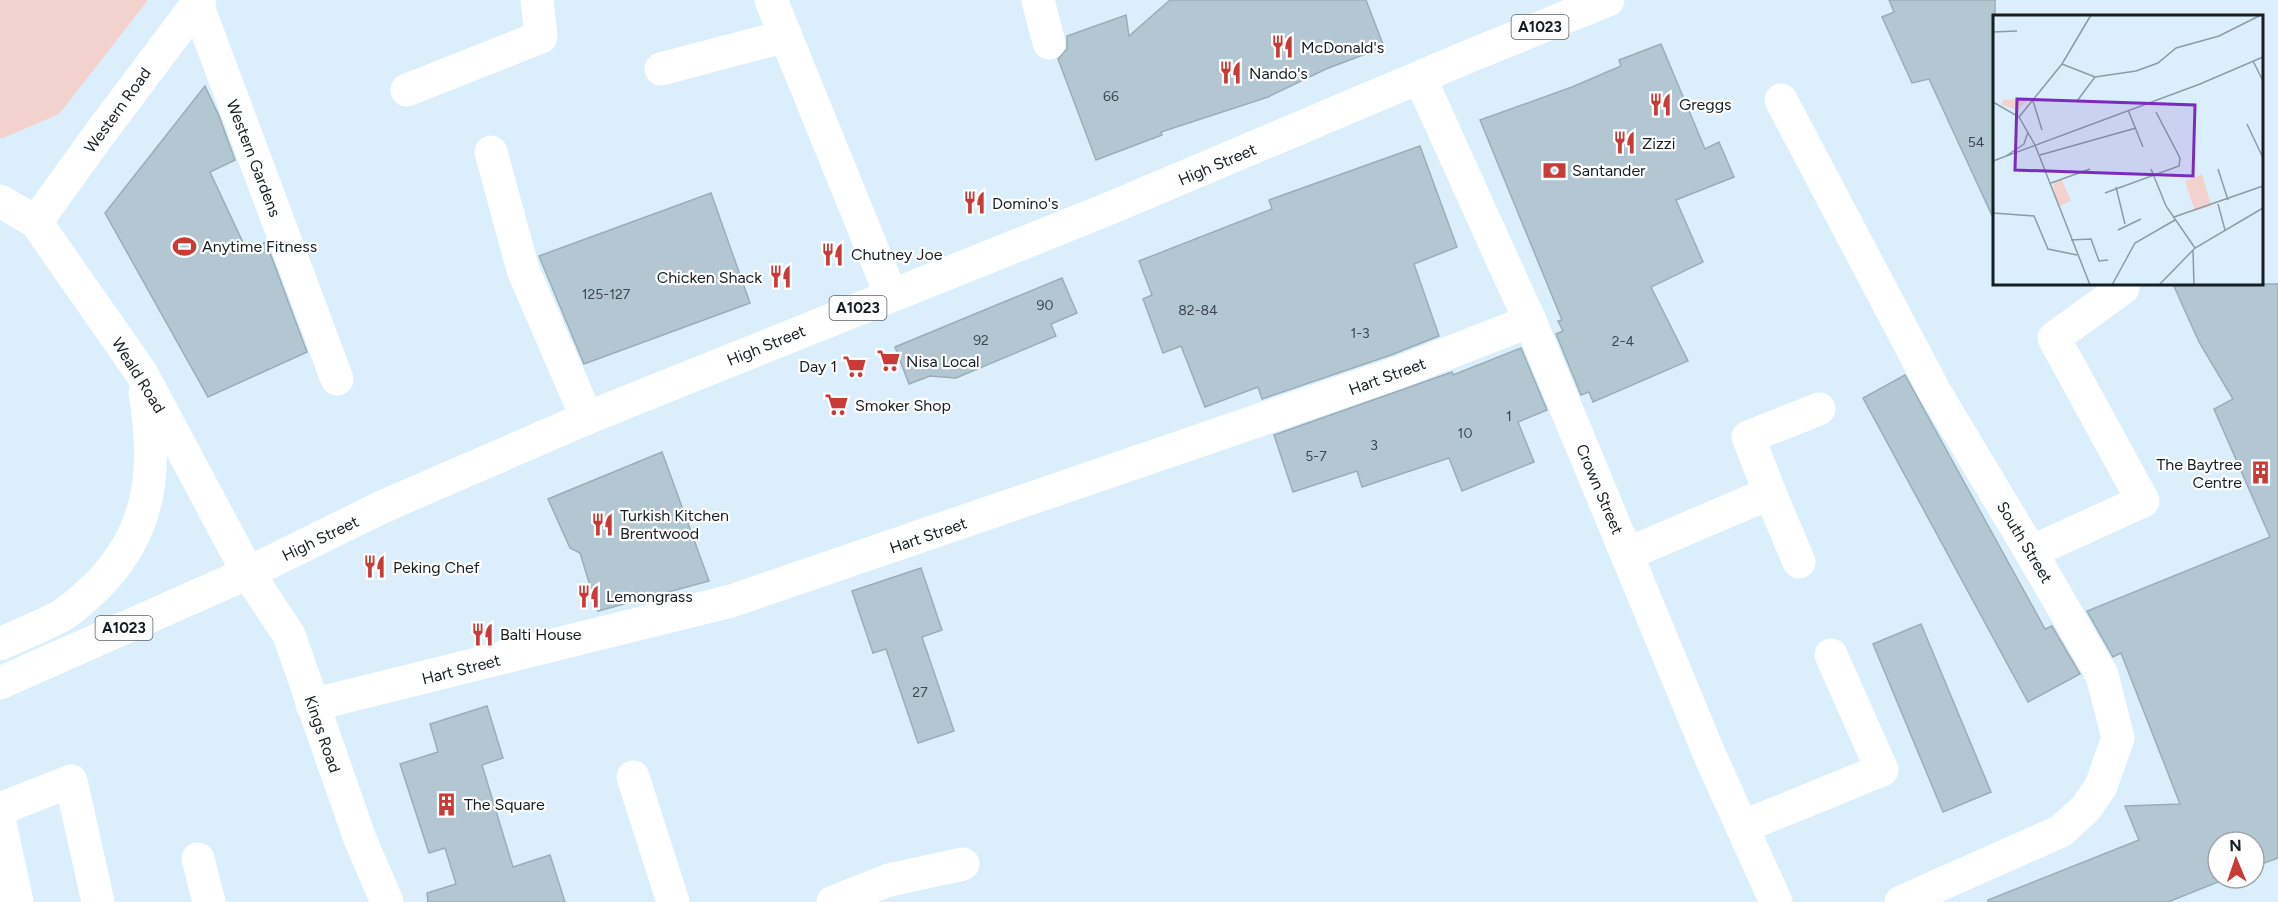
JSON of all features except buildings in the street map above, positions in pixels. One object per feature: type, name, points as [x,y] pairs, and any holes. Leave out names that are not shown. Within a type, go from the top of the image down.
[{"type":"street","points":[[407,90],[541,37],[537,0]]},
{"type":"street","points":[[771,0],[891,295]]},
{"type":"street","points":[[1038,0],[1049,43]]},
{"type":"street","name":"High Street","points":[[0,683],[248,573],[382,507],[587,418],[1108,209],[1608,0]]},
{"type":"street","name":"Western Road","points":[[36,222],[198,2]]},
{"type":"street","name":"Western Gardens","points":[[198,2],[337,379]]},
{"type":"street","points":[[661,69],[786,36]]},
{"type":"street","name":"Crown Street","points":[[1420,78],[1530,321],[1742,827],[1776,902]]},
{"type":"street","name":"South Street","points":[[1781,100],[1935,392],[2102,675],[2118,738],[2101,786],[2086,808],[2061,831],[1901,902]]},
{"type":"street","points":[[491,152],[523,270],[587,418]]},
{"type":"street","name":"Weald Road","points":[[0,201],[36,222],[142,374],[248,573]]},
{"type":"street","points":[[2031,552],[2143,501],[2054,338],[2122,288]]},
{"type":"street","name":"Hart Street","points":[[312,705],[731,601],[1397,373],[1530,321]]},
{"type":"street","points":[[0,644],[60,616],[92,591],[115,567],[129,545],[142,518],[149,492],[152,459],[150,421],[142,374]]},
{"type":"street","points":[[1798,562],[1748,437],[1819,409]]},
{"type":"street","points":[[1627,554],[1770,493]]},
{"type":"street","name":"Kings Road","points":[[248,573],[289,635],[360,839],[387,902]]},
{"type":"street","points":[[1742,827],[1882,770],[1831,655]]},
{"type":"street","points":[[633,777],[673,902]]},
{"type":"street","points":[[0,809],[71,782],[98,902]]},
{"type":"street","points":[[0,823],[17,902]]},
{"type":"street","points":[[198,859],[209,902]]},
{"type":"street","points":[[833,902],[888,892],[963,864]]},
{"type":"shaded area","points":[[0,0],[148,0],[59,114],[0,138]]},
{"type":"place","name":"McDonald's","points":[[1283,47]]},
{"type":"place","name":"Nando's","points":[[1231,73]]},
{"type":"place","name":"Greggs","points":[[1661,104]]},
{"type":"place","name":"Zizzi","points":[[1624,143]]},
{"type":"place","name":"Santander","points":[[1554,170]]},
{"type":"place","name":"Domino's","points":[[974,203]]},
{"type":"place","name":"Anytime Fitness","points":[[184,246]]},
{"type":"place","name":"Chutney Joe","points":[[833,254]]},
{"type":"place","name":"Chicken Shack","points":[[780,277]]},
{"type":"place","name":"Nisa Local","points":[[888,361]]},
{"type":"place","name":"Day 1","points":[[855,366]]},
{"type":"place","name":"Smoker Shop","points":[[837,405]]},
{"type":"place","name":"The Baytree Centre","points":[[2260,473]]},
{"type":"place","name":"Turkish Kitchen Brentwood","points":[[602,524]]},
{"type":"place","name":"Peking Chef","points":[[375,567]]},
{"type":"place","name":"Lemongrass","points":[[588,596]]},
{"type":"place","name":"Balti House","points":[[482,634]]},
{"type":"place","name":"The Square","points":[[446,804]]}]
